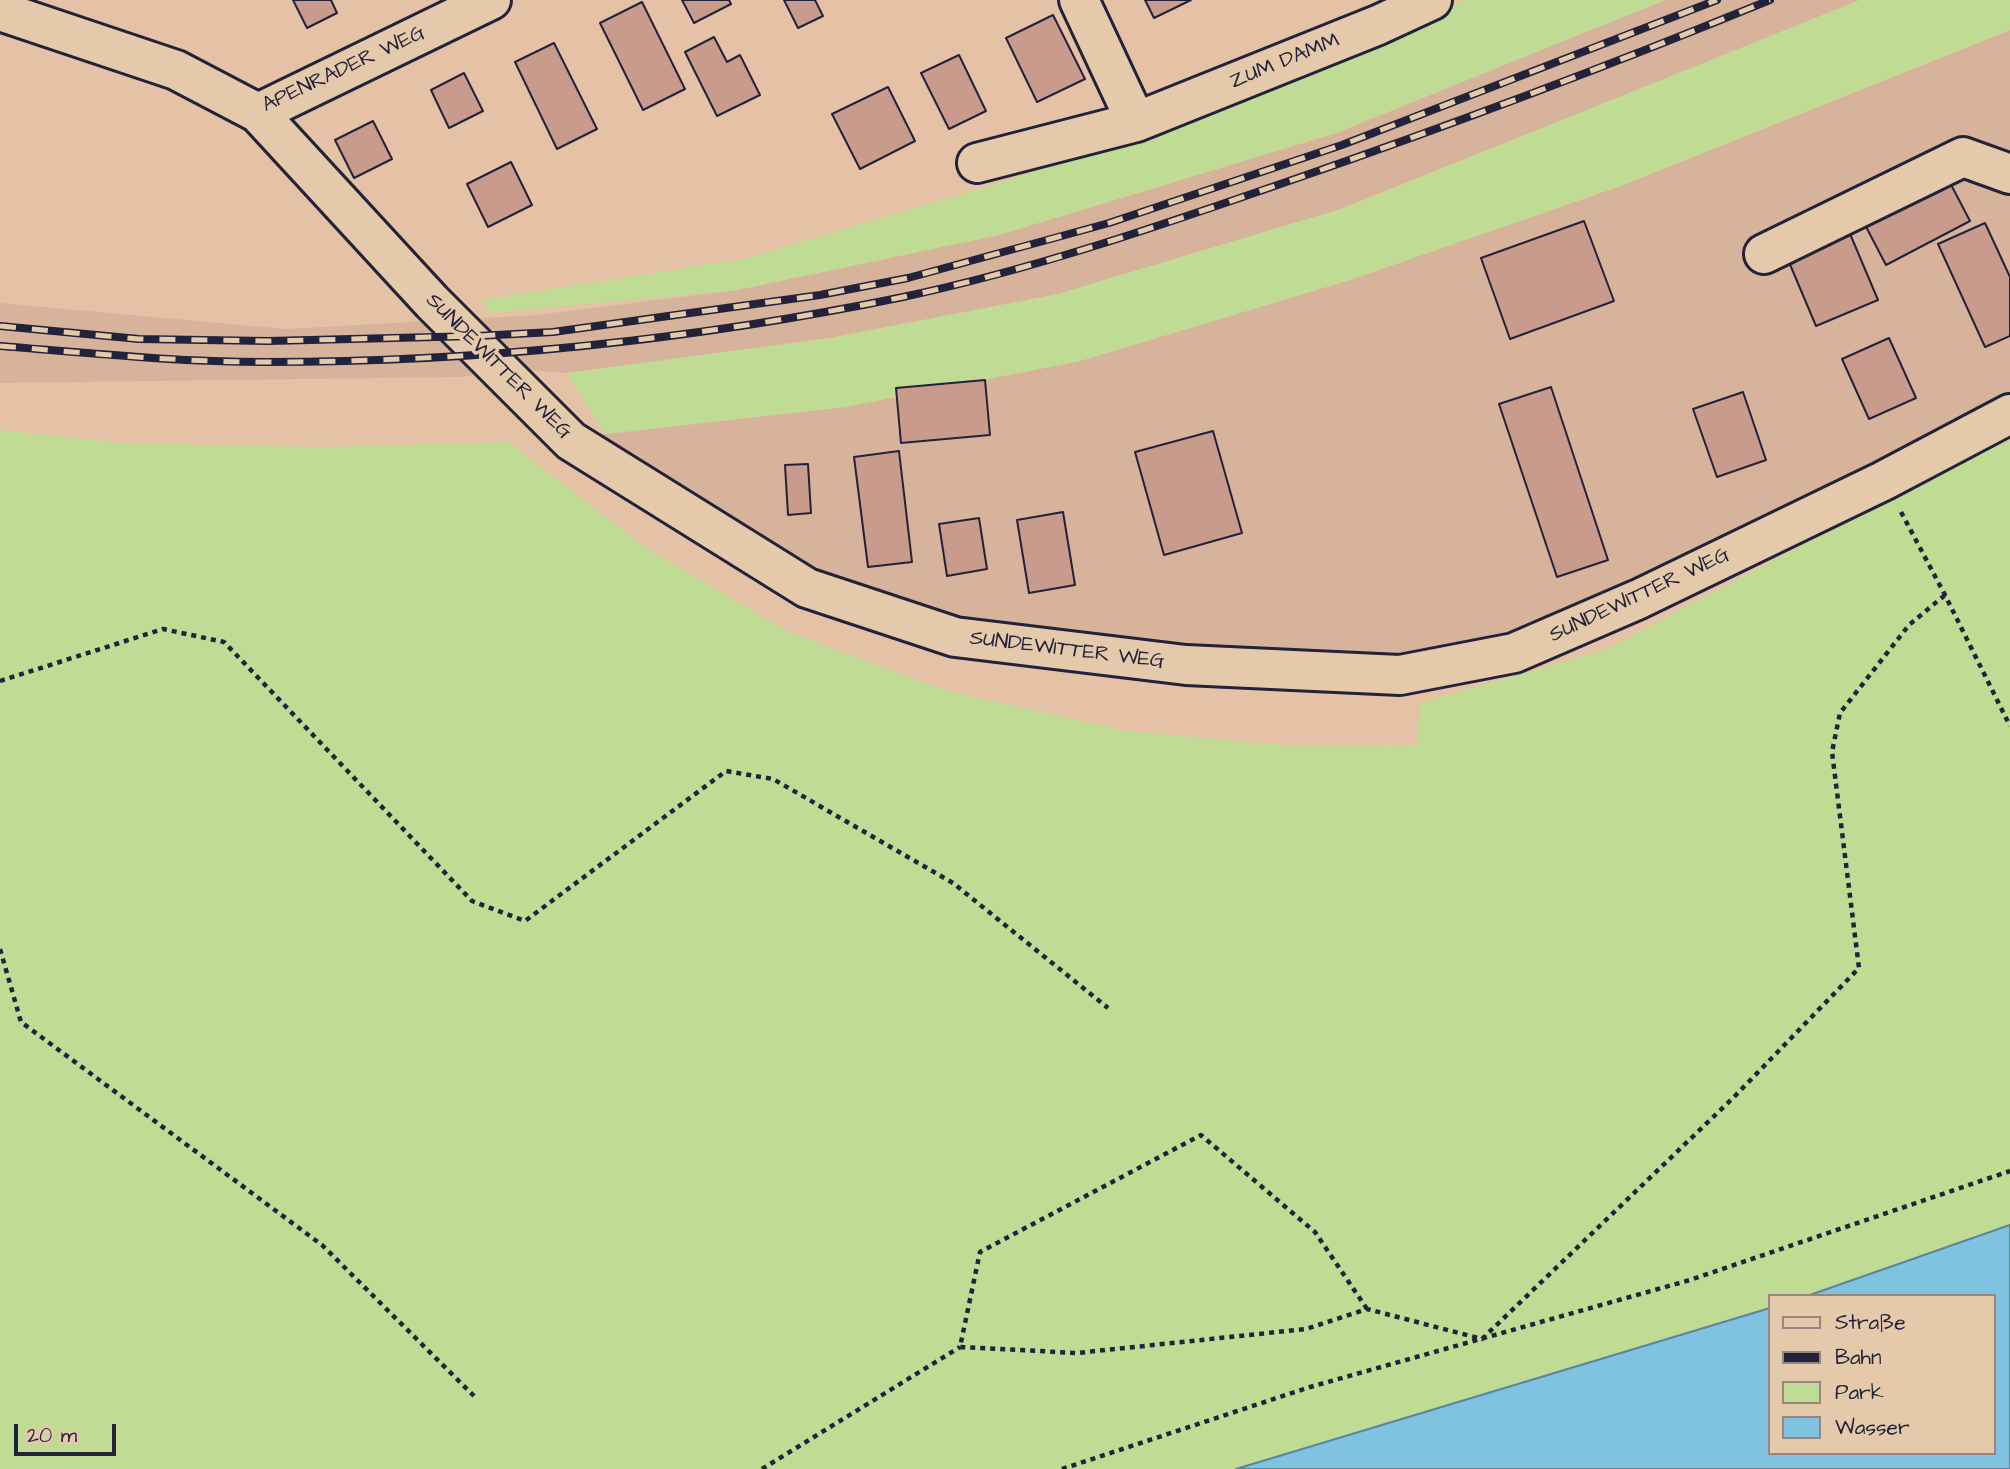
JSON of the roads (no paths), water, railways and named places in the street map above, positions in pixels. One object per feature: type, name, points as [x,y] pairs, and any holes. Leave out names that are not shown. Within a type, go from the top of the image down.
[{"type":"street","name":"APENRADER WEG","points":[[0,11],[177,70],[258,113],[491,0]]},
{"type":"street","points":[[1079,0],[1136,122]]},
{"type":"street","name":"ZUM DAMM","points":[[977,163],[1136,122],[1378,25],[1432,0]]},
{"type":"street","name":"SUNDEWITTER WEG","points":[[258,113],[432,302],[572,440],[807,588],[955,637],[1186,665],[1400,675],[1514,653],[1639,599],[1883,481],[2010,414]]},
{"type":"street","points":[[1764,254],[1963,157],[2010,174]]},
{"type":"water","points":[[2010,1225],[2010,1469],[1236,1469],[1769,1308],[1769,1455],[1996,1455],[1996,1294],[1813,1294]]},
{"type":"railway","points":[[0,326],[139,339],[268,341],[477,336],[553,332],[820,295],[908,278],[1109,223],[1342,145],[1717,0]]},
{"type":"railway","points":[[0,346],[232,362],[425,358],[586,346],[665,336],[903,297],[1050,260],[1146,230],[1531,94],[1770,0]]}]
